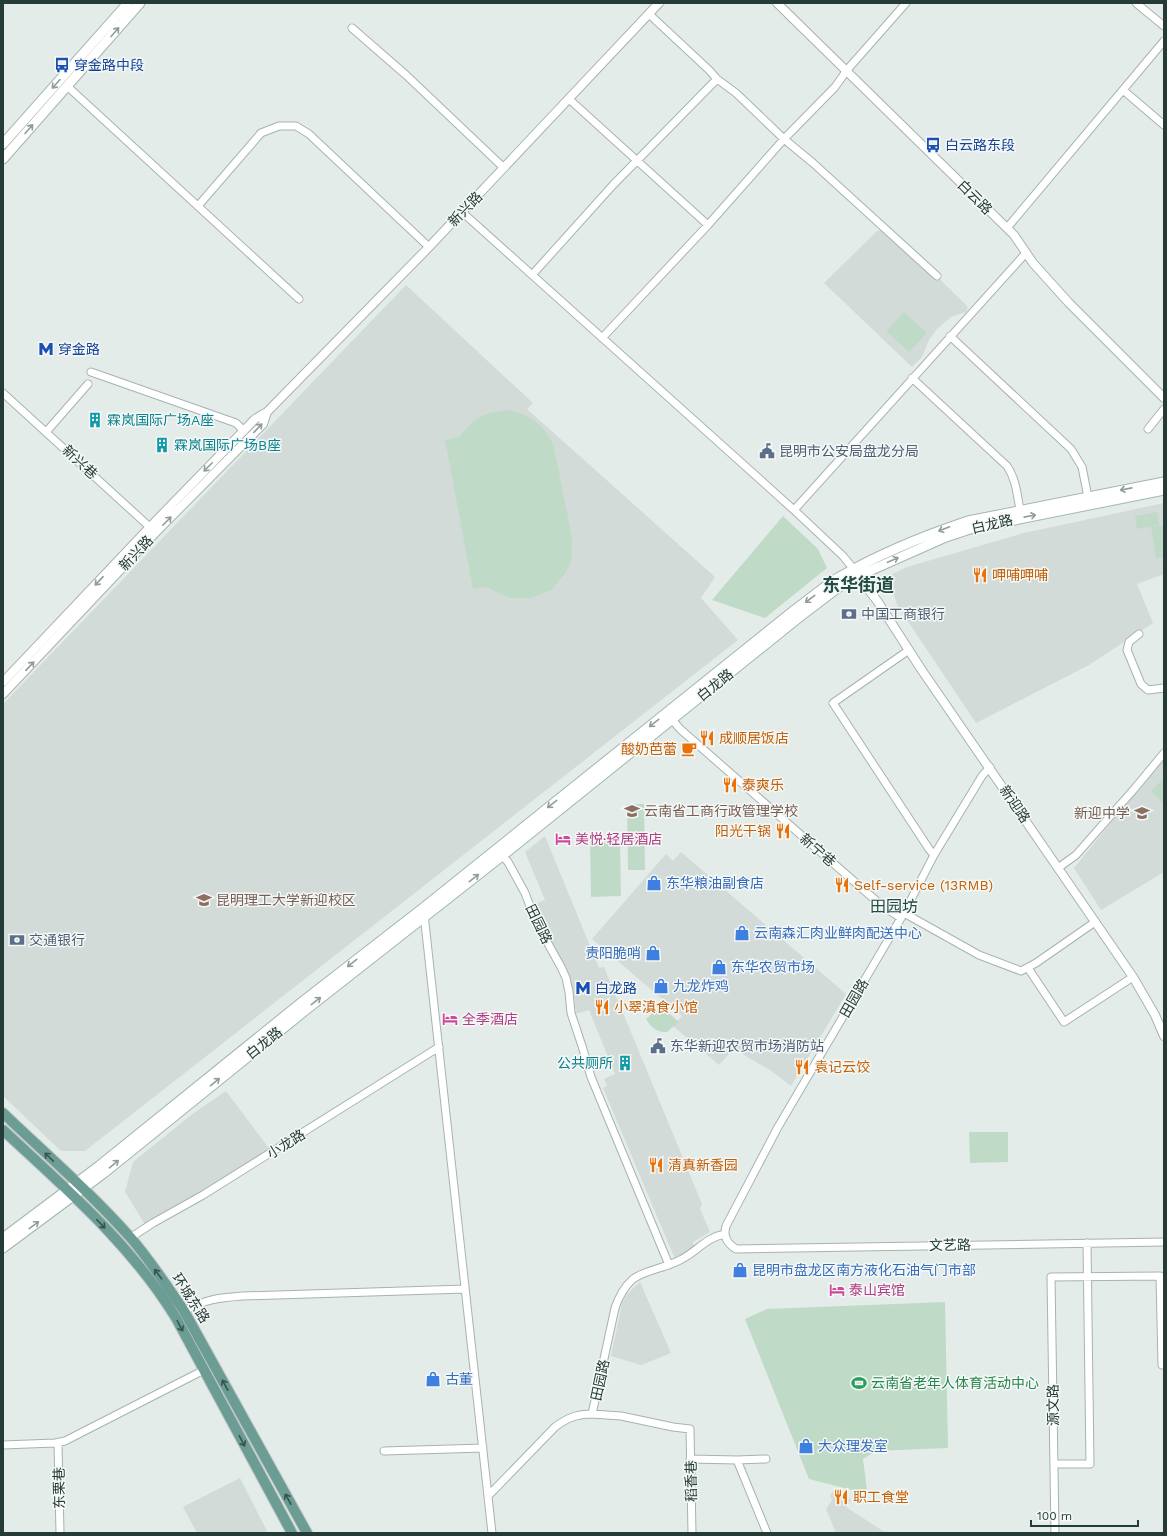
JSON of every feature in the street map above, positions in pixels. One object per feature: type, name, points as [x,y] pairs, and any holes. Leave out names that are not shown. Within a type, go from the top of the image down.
[{"type":"main road","points":[[3,144],[128,3]]},
{"type":"main road","points":[[3,159],[140,3]]},
{"type":"main road","name":"白龙路","points":[[3,1248],[669,716],[839,587],[856,572],[943,529],[968,521],[1164,482]]},
{"type":"main road","name":"白龙路","points":[[856,572],[970,529],[1164,490]]},
{"type":"main road","name":"白龙路","points":[[424,912],[502,856],[669,716]]},
{"type":"main road","name":"环城东路","points":[[3,1113],[80,1186],[130,1238],[162,1278],[184,1311],[307,1533]]},
{"type":"main road","name":"环城东路","points":[[3,1130],[71,1193],[120,1243],[146,1274],[165,1301],[204,1370],[292,1533]]},
{"type":"main road","name":"白龙路","points":[[3,1238],[71,1193]]},
{"type":"street","name":"新兴路","points":[[3,694],[244,430],[255,419],[267,412],[429,247],[659,3]]},
{"type":"street","name":"白云路","points":[[777,3],[1014,235],[1033,263],[1069,303],[1164,398]]},
{"type":"street","points":[[602,338],[708,225],[784,139],[835,87],[847,70],[906,3]]},
{"type":"street","points":[[1136,3],[1164,26]]},
{"type":"street","points":[[649,14],[717,79],[736,94],[937,276]]},
{"type":"street","points":[[352,28],[406,75],[504,168]]},
{"type":"street","points":[[1007,228],[1164,41]]},
{"type":"street","points":[[532,274],[613,185],[717,79]]},
{"type":"street","points":[[67,86],[299,299]]},
{"type":"street","points":[[1123,90],[1164,125]]},
{"type":"street","points":[[569,99],[708,225]]},
{"type":"street","points":[[198,206],[261,133],[279,126],[296,126],[309,134],[429,247]]},
{"type":"street","points":[[462,212],[794,510],[843,556],[856,572]]},
{"type":"street","points":[[794,510],[1026,253]]},
{"type":"street","points":[[950,336],[1071,449],[1082,467],[1088,497]]},
{"type":"street","points":[[91,372],[236,423],[244,430]]},
{"type":"street","points":[[912,378],[1007,466],[1015,481],[1020,510]]},
{"type":"street","points":[[47,431],[88,384]]},
{"type":"street","name":"新兴巷","points":[[3,393],[47,431],[153,530]]},
{"type":"street","points":[[1148,429],[1164,409]]},
{"type":"street","name":"新兴路","points":[[3,682],[153,530],[263,424],[267,412]]},
{"type":"street","name":"新迎路","points":[[856,572],[878,602],[909,650],[1133,977],[1155,1015],[1164,1036]]},
{"type":"street","points":[[1140,634],[1129,642],[1127,650],[1141,684],[1148,690],[1164,688]]},
{"type":"street","points":[[909,650],[833,703],[929,850],[934,855]]},
{"type":"street","name":"新宁巷","points":[[669,716],[680,729],[881,906],[902,915],[979,955],[1021,971],[1028,968]]},
{"type":"street","points":[[1058,868],[1076,855],[1164,753]]},
{"type":"street","name":"田园路","points":[[489,1496],[555,1427],[566,1419],[580,1414],[592,1414],[615,1308],[620,1295],[626,1286],[635,1278],[670,1265],[682,1259],[710,1239],[718,1235],[725,1234],[726,1226],[778,1127],[902,915],[934,855],[982,776],[990,767]]},
{"type":"street","name":"田园路","points":[[502,856],[508,862],[525,893],[536,922],[566,978],[569,992],[570,1013],[591,1077],[670,1265]]},
{"type":"street","points":[[424,912],[492,1533]]},
{"type":"street","points":[[1095,922],[1028,968],[1064,1022],[1133,977]]},
{"type":"street","name":"小龙路","points":[[130,1238],[153,1223],[209,1192],[439,1047]]},
{"type":"street","name":"文艺路","points":[[725,1234],[725,1238],[730,1245],[736,1249],[1164,1242]]},
{"type":"street","points":[[1054,1464],[1090,1464],[1087,1243]]},
{"type":"street","points":[[1087,1277],[1160,1276],[1162,1365]]},
{"type":"street","name":"源文路","points":[[1056,1533],[1051,1277],[1087,1277]]},
{"type":"street","points":[[184,1311],[199,1302],[243,1296],[465,1289]]},
{"type":"street","points":[[3,1445],[58,1443],[65,1441],[204,1370]]},
{"type":"street","name":"稻香巷","points":[[592,1414],[621,1416],[672,1427],[690,1428],[692,1533]]},
{"type":"street","name":"东栗巷","points":[[58,1443],[60,1533]]},
{"type":"street","points":[[384,1451],[483,1448]]},
{"type":"street","points":[[690,1459],[766,1459]]},
{"type":"street","points":[[737,1460],[767,1533]]},
{"type":"shaded area","points":[[890,230],[968,307],[966,312],[951,317],[937,329],[929,340],[922,357],[912,367],[824,283],[877,231]]},
{"type":"shaded area","name":"昆明理工大学新迎校区","points":[[406,285],[533,403],[527,409],[715,577],[701,598],[738,640],[85,1151],[61,1151],[3,1096],[3,704]]},
{"type":"shaded area","points":[[1164,503],[1164,574],[1137,584],[1153,623],[1089,665],[976,723],[897,605],[888,576],[907,567],[1024,533]]},
{"type":"shaded area","name":"新迎中学","points":[[1164,757],[1164,872],[1101,910],[1074,868]]},
{"type":"shaded area","points":[[545,836],[599,968],[604,967],[702,1204],[700,1209],[710,1232],[693,1242],[694,1246],[675,1259],[603,1088],[607,1086],[604,1079],[615,1074],[589,1010],[576,1014],[574,996],[535,904],[545,900],[525,852]]},
{"type":"shaded area","name":"东华农贸市场","points":[[681,852],[846,994],[791,1086],[770,1070],[747,1057],[735,1047],[719,1065],[673,1026],[682,1016],[592,939],[666,854],[673,861]]},
{"type":"shaded area","points":[[226,1091],[271,1151],[146,1226],[125,1192],[133,1162],[195,1112]]},
{"type":"shaded area","points":[[640,1282],[671,1353],[641,1365],[611,1356],[622,1303],[627,1294]]},
{"type":"shaded area","points":[[240,1478],[268,1533],[197,1533],[183,1507]]},
{"type":"shaded area","points":[[835,1488],[851,1500],[846,1507],[886,1533],[836,1533],[826,1509],[832,1500],[830,1496]]},
{"type":"green space","points":[[904,312],[927,333],[909,352],[886,331]]},
{"type":"green space","points":[[507,410],[530,417],[542,427],[551,440],[554,447],[572,537],[571,561],[565,574],[551,590],[531,598],[510,598],[487,587],[473,589],[445,440],[459,437],[473,421],[486,414]]},
{"type":"green space","points":[[1157,512],[1159,525],[1137,529],[1135,516]]},
{"type":"green space","points":[[783,516],[818,549],[827,568],[765,618],[712,600]]},
{"type":"green space","points":[[1164,525],[1164,557],[1156,558],[1151,527]]},
{"type":"green space","points":[[1164,778],[1164,804],[1151,791]]},
{"type":"green space","points":[[627,804],[644,804],[645,870],[628,870]]},
{"type":"green space","points":[[590,839],[620,839],[621,896],[591,897]]},
{"type":"green space","points":[[661,1006],[679,1022],[667,1032],[660,1032],[655,1029],[646,1019]]},
{"type":"green space","points":[[969,1132],[1008,1132],[1008,1162],[970,1163]]},
{"type":"green space","name":"云南省老年人体育活动中心","points":[[945,1302],[948,1448],[876,1451],[863,1459],[867,1490],[856,1491],[809,1479],[745,1319],[767,1309]]},
{"type":"place","name":"穿金路中段","points":[[62,65]]},
{"type":"place","name":"白云路东段","points":[[933,145]]},
{"type":"place","name":"穿金路","points":[[46,349]]},
{"type":"place","name":"霖岚国际广场A座","points":[[95,420]]},
{"type":"place","name":"霖岚国际广场B座","points":[[162,445]]},
{"type":"place","name":"昆明市公安局盘龙分局","points":[[767,451]]},
{"type":"place","name":"呷哺呷哺","points":[[980,575]]},
{"type":"place","name":"中国工商银行","points":[[849,614]]},
{"type":"place","name":"成顺居饭店","points":[[707,738]]},
{"type":"place","name":"酸奶芭蕾","points":[[689,749]]},
{"type":"place","name":"泰爽乐","points":[[730,785]]},
{"type":"place","name":"云南省工商行政管理学校","points":[[632,811]]},
{"type":"place","name":"新迎中学","points":[[1142,813]]},
{"type":"place","name":"阳光干锅","points":[[783,831]]},
{"type":"place","name":"美悦·轻居酒店","points":[[563,839]]},
{"type":"place","name":"东华粮油副食店","points":[[654,883]]},
{"type":"place","name":"Self-service (13RMB)","points":[[842,885]]},
{"type":"place","name":"昆明理工大学新迎校区","points":[[204,900]]},
{"type":"place","name":"云南森汇肉业鲜肉配送中心","points":[[742,933]]},
{"type":"place","name":"交通银行","points":[[17,940]]},
{"type":"place","name":"责阳脆哨","points":[[653,953]]},
{"type":"place","name":"东华农贸市场","points":[[719,967]]},
{"type":"place","name":"九龙炸鸡","points":[[661,986]]},
{"type":"place","name":"白龙路","points":[[583,988]]},
{"type":"place","name":"小翠滇食小馆","points":[[602,1007]]},
{"type":"place","name":"全季酒店","points":[[450,1019]]},
{"type":"place","name":"东华新迎农贸市场消防站","points":[[658,1046]]},
{"type":"place","name":"公共厕所","points":[[625,1063]]},
{"type":"place","name":"袁记云饺","points":[[802,1067]]},
{"type":"place","name":"清真新香园","points":[[656,1165]]},
{"type":"place","name":"昆明市盘龙区南方液化石油气门市部","points":[[740,1270]]},
{"type":"place","name":"泰山宾馆","points":[[837,1290]]},
{"type":"place","name":"古董","points":[[433,1379]]},
{"type":"place","name":"云南省老年人体育活动中心","points":[[859,1383]]},
{"type":"place","name":"大众理发室","points":[[806,1446]]},
{"type":"place","name":"职工食堂","points":[[841,1497]]},
{"type":"district","name":"东华街道","points":[[858,584]]},
{"type":"district","name":"田园坊","points":[[894,906]]}]
